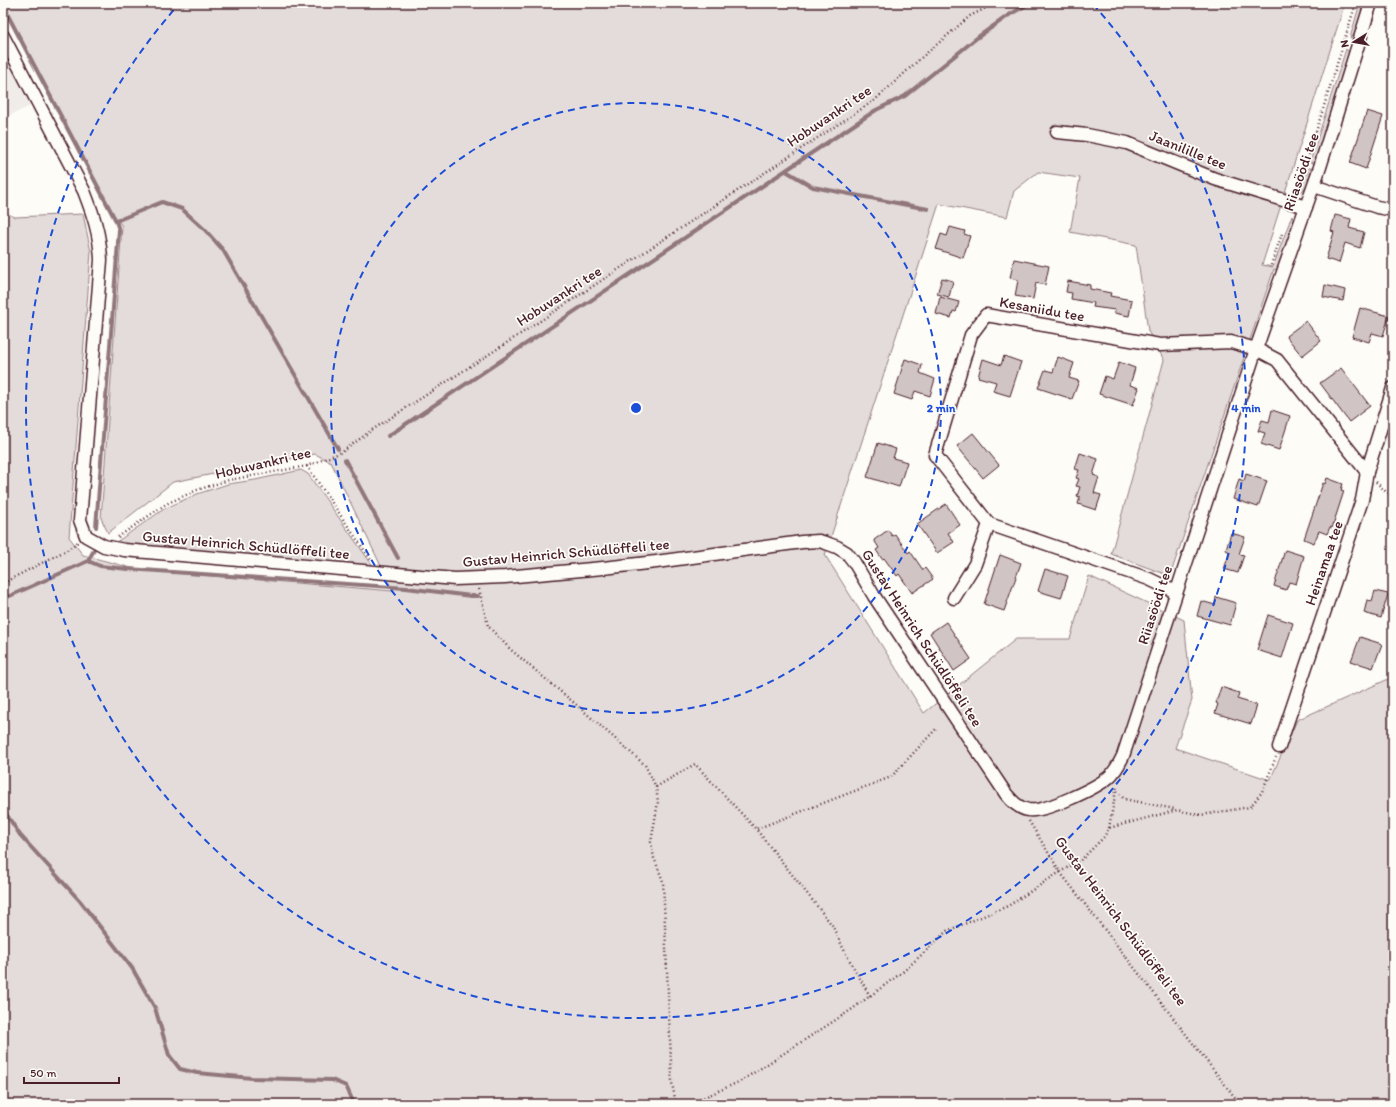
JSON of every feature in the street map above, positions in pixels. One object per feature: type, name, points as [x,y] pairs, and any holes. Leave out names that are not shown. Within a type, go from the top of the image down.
[{"type":"street","name":"Riiasöödi tee","points":[[1020,808],[1033,810],[1043,808],[1083,793],[1097,785],[1114,772],[1122,756],[1256,349],[1314,186],[1371,3]]},
{"type":"street","points":[[3,36],[84,191],[94,216],[100,241],[101,260],[80,514],[82,527],[86,536]]},
{"type":"street","name":"Jaanilille tee","points":[[1057,132],[1087,135],[1126,143],[1215,179],[1294,202],[1306,207]]},
{"type":"street","points":[[1314,186],[1377,208],[1393,210]]},
{"type":"street","name":"Kesaniidu tee","points":[[989,524],[935,455],[971,335],[986,315],[1160,345],[1231,342],[1256,349]]},
{"type":"street","points":[[1256,349],[1277,360],[1367,472]]},
{"type":"street","name":"Heinamaa tee","points":[[1279,747],[1362,500],[1367,472],[1393,388]]},
{"type":"street","points":[[954,598],[975,564],[989,524],[1149,579],[1176,592]]},
{"type":"street","name":"Gustav Heinrich Schüdlöffeli tee","points":[[86,536],[104,546],[124,550],[455,579],[536,575],[656,562],[819,541],[837,547],[847,554],[854,562],[874,596],[1006,794],[1014,804],[1020,808]]},
{"type":"path","name":"Hobuvankri tee","points":[[104,546],[166,504],[197,490],[229,480],[307,466],[342,452],[372,430],[532,327],[875,100],[970,16],[996,3]]},
{"type":"path","points":[[1294,202],[1356,3]]},
{"type":"path","points":[[1306,164],[1320,167]]},
{"type":"path","points":[[1270,265],[1283,230]]},
{"type":"path","points":[[307,466],[380,573]]},
{"type":"path","points":[[1367,472],[1386,492],[1393,494]]},
{"type":"path","points":[[3,583],[67,550],[86,536]]},
{"type":"path","points":[[476,579],[488,626],[510,649],[645,765],[656,787],[658,802],[651,842],[654,858],[663,882],[672,1083],[676,1104]]},
{"type":"path","points":[[756,829],[891,778],[936,729]]},
{"type":"path","points":[[1116,791],[1124,799],[1201,815],[1250,807],[1262,792],[1279,747]]},
{"type":"path","points":[[656,787],[694,764],[756,829],[832,925],[846,954],[870,996]]},
{"type":"path","points":[[689,1104],[741,1081],[851,1010],[904,971],[947,931],[1008,906],[1082,859],[1104,837],[1109,828],[1118,784]]},
{"type":"path","name":"Gustav Heinrich Schüdlöffeli tee","points":[[1020,808],[1060,872],[1240,1104]]},
{"type":"path","points":[[1109,828],[1177,810]]},
{"type":"shaded area","points":[[3,3],[1345,3],[1262,265],[1273,267],[1292,215],[1294,222],[1278,270],[1274,269],[1170,576],[1111,554],[1164,360],[1148,331],[1136,245],[1070,232],[1080,178],[1038,172],[1014,191],[1007,217],[939,204],[825,555],[924,713],[1016,639],[1070,639],[1089,576],[1184,620],[1192,700],[1175,748],[1270,780],[1297,720],[1393,677],[1393,1104],[3,1104],[3,212],[15,217],[83,214],[91,252],[69,537],[83,555],[139,570],[393,591],[331,462],[315,454],[173,482],[108,533],[101,518],[122,226],[107,206]]},
{"type":"shaded area","points":[[1360,3],[1363,7],[1355,34],[1350,38]]},
{"type":"shaded area","points":[[1346,49],[1349,54],[1314,163],[1312,163],[1310,162]]},
{"type":"shaded area","points":[[3,52],[31,106],[3,118]]},
{"type":"shaded area","points":[[1308,168],[1311,168],[1309,179],[1305,188],[1300,193]]},
{"type":"shaded area","points":[[301,470],[308,474],[373,566],[161,549],[115,543],[164,509],[197,494],[228,484]]},
{"type":"building","points":[[1367,111],[1383,116],[1366,169],[1350,163]]},
{"type":"building","points":[[1335,215],[1351,219],[1349,228],[1364,232],[1360,248],[1345,243],[1339,263],[1326,259],[1334,232],[1331,231]]},
{"type":"building","points":[[950,227],[965,231],[964,234],[970,236],[963,258],[936,249],[941,234],[947,236]]},
{"type":"building","points":[[1014,259],[1049,266],[1045,285],[1036,283],[1033,299],[1015,296],[1018,280],[1010,278]]},
{"type":"building","points":[[942,278],[953,281],[949,297],[937,294]]},
{"type":"building","points":[[1068,281],[1090,285],[1090,289],[1111,293],[1110,296],[1132,300],[1129,316],[1114,313],[1115,310],[1093,307],[1094,303],[1071,299],[1072,293],[1066,292]]},
{"type":"building","points":[[1325,285],[1345,290],[1343,301],[1323,297]]},
{"type":"building","points":[[940,297],[959,302],[956,312],[953,311],[951,318],[936,314]]},
{"type":"building","points":[[1360,308],[1389,316],[1383,336],[1372,333],[1369,342],[1352,337]]},
{"type":"building","points":[[1306,321],[1321,341],[1302,356],[1286,336]]},
{"type":"building","points":[[1004,356],[1021,362],[1010,396],[993,391],[996,382],[978,377],[983,359],[1001,365]]},
{"type":"building","points":[[1058,357],[1074,363],[1069,378],[1079,381],[1072,399],[1038,388],[1045,370],[1053,372]]},
{"type":"building","points":[[905,359],[922,365],[920,373],[935,379],[930,396],[915,391],[912,400],[894,394]]},
{"type":"building","points":[[1119,362],[1135,368],[1130,385],[1139,388],[1133,405],[1099,394],[1105,376],[1113,379]]},
{"type":"building","points":[[1341,368],[1370,406],[1349,422],[1320,383]]},
{"type":"building","points":[[1272,410],[1290,416],[1279,450],[1261,444],[1265,433],[1258,431],[1262,420],[1269,422]]},
{"type":"building","points":[[973,433],[999,465],[983,478],[957,446]]},
{"type":"building","points":[[878,443],[896,449],[893,458],[907,462],[899,487],[867,477]]},
{"type":"building","points":[[1080,453],[1098,459],[1093,475],[1099,477],[1094,493],[1101,495],[1096,510],[1078,504],[1080,497],[1077,496],[1080,487],[1076,486],[1079,479],[1076,478],[1079,470],[1075,469]]},
{"type":"building","points":[[1246,474],[1267,481],[1258,507],[1233,499],[1239,479],[1244,481]]},
{"type":"building","points":[[1327,478],[1343,484],[1341,490],[1344,491],[1332,528],[1330,527],[1327,534],[1319,531],[1314,543],[1304,539],[1323,483],[1325,484]]},
{"type":"building","points":[[946,504],[960,525],[948,533],[954,542],[937,553],[917,524]]},
{"type":"building","points":[[888,530],[892,536],[895,534],[908,553],[910,551],[923,570],[925,568],[933,579],[912,593],[899,574],[897,576],[876,550],[879,548],[874,540]]},
{"type":"building","points":[[1231,533],[1245,537],[1239,554],[1244,555],[1238,573],[1224,569],[1230,552],[1226,550]]},
{"type":"building","points":[[1285,550],[1304,556],[1296,584],[1289,582],[1286,590],[1274,586]]},
{"type":"building","points":[[1000,555],[1021,563],[1004,611],[984,604]]},
{"type":"building","points":[[1045,569],[1068,576],[1061,598],[1038,591]]},
{"type":"building","points":[[1375,591],[1388,594],[1381,618],[1364,613],[1367,600],[1372,601]]},
{"type":"building","points":[[1216,597],[1236,603],[1230,625],[1197,616],[1201,601],[1215,605]]},
{"type":"building","points":[[1268,615],[1293,623],[1282,658],[1257,650]]},
{"type":"building","points":[[946,622],[971,659],[954,671],[930,633]]},
{"type":"building","points":[[1360,637],[1382,644],[1373,668],[1351,661]]},
{"type":"building","points":[[1221,687],[1239,693],[1237,699],[1257,705],[1251,724],[1215,713],[1218,704],[1216,703]]},
{"type":"waterway","points":[[388,436],[876,110],[905,96],[978,37],[1009,15],[1030,3]]},
{"type":"waterway","points":[[3,6],[116,221],[119,230],[96,527]]},
{"type":"waterway","points":[[786,171],[813,187],[928,209]]},
{"type":"waterway","points":[[116,221],[162,202],[182,209],[205,230],[223,250],[338,449]]},
{"type":"waterway","points":[[345,460],[398,558]]},
{"type":"waterway","points":[[3,599],[88,561],[94,550]]},
{"type":"waterway","points":[[88,561],[100,566],[128,569],[406,588],[478,596]]},
{"type":"waterway","points":[[3,809],[20,835],[80,901],[132,968],[155,1008],[169,1055],[180,1069],[197,1073],[252,1078],[332,1080],[346,1086],[354,1104]]}]
